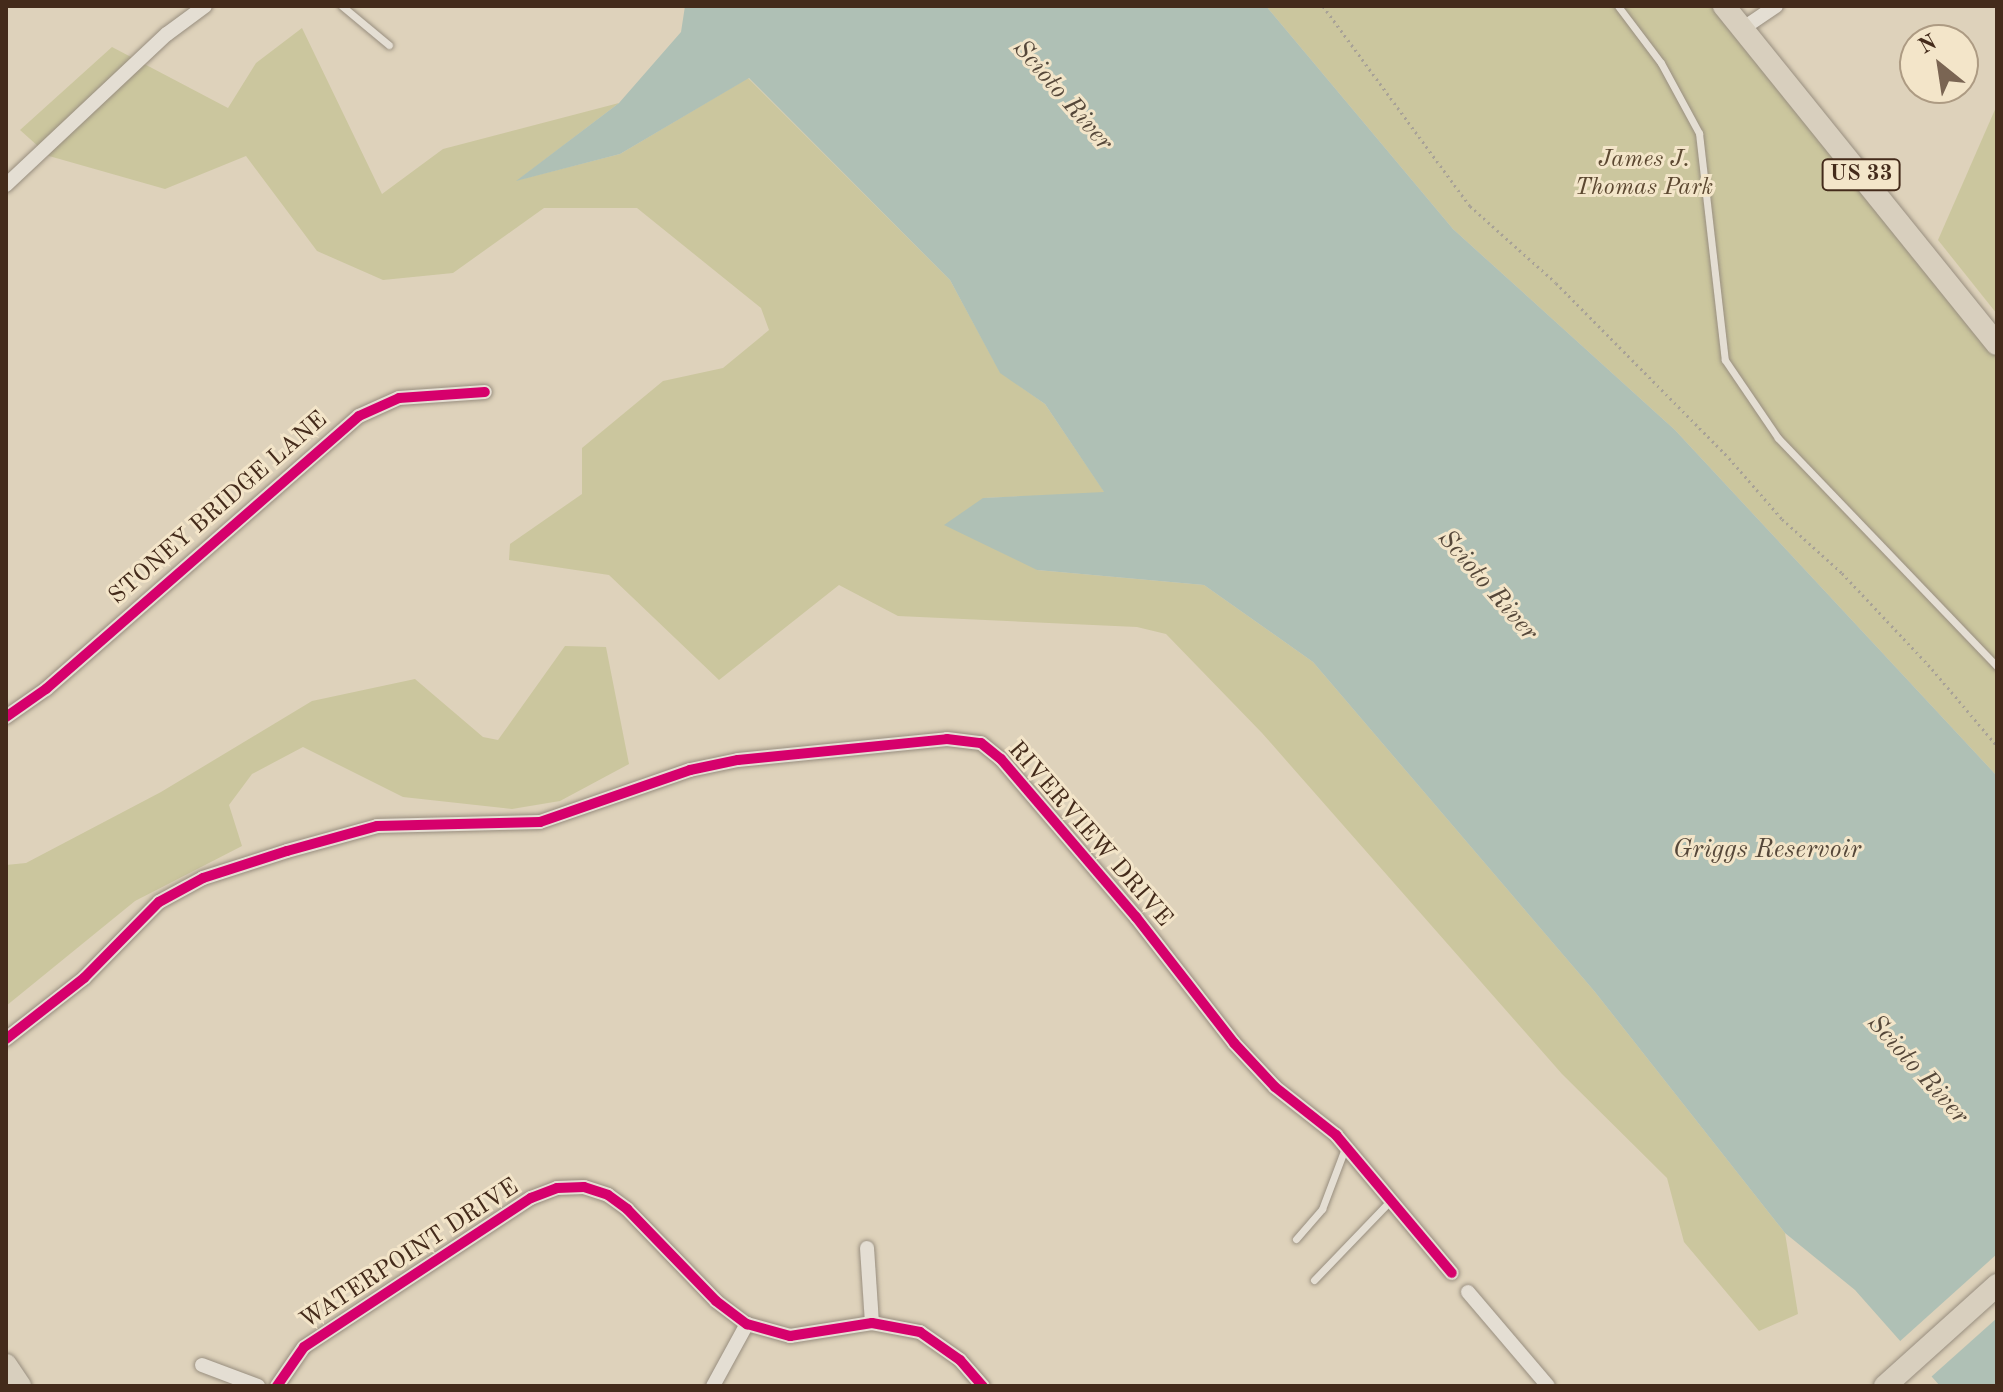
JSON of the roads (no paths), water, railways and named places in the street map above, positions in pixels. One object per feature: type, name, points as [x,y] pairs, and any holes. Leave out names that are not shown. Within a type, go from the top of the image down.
[{"type":"main road","name":"US 33","points":[[1724,6],[1997,344]]},
{"type":"main road","points":[[1885,1386],[1997,1285]]},
{"type":"main road","points":[[6,1365],[20,1386]]},
{"type":"street","points":[[6,185],[167,34],[205,6]]},
{"type":"street","points":[[1742,29],[1776,6]]},
{"type":"street","name":"STONEY BRIDGE LANE","points":[[6,717],[46,689],[359,416],[399,398],[485,392]]},
{"type":"street","name":"RIVERVIEW DRIVE","points":[[6,1039],[84,978],[159,902],[223,871],[377,826],[540,822],[726,763],[947,739],[981,743],[1001,759],[1136,917],[1234,1043],[1345,1146],[1452,1273]]},
{"type":"street","name":"WATERPOINT DRIVE","points":[[277,1386],[304,1347],[531,1198],[557,1188],[584,1187],[608,1195],[627,1209],[716,1301],[747,1324]]},
{"type":"street","points":[[867,1248],[872,1323]]},
{"type":"street","points":[[1468,1292],[1548,1386]]},
{"type":"street","points":[[713,1386],[747,1324],[790,1336],[872,1323],[920,1332],[939,1342],[983,1386]]},
{"type":"street","points":[[202,1365],[258,1386]]},
{"type":"lane","points":[[342,6],[389,45]]},
{"type":"lane","points":[[1618,6],[1661,63],[1699,133],[1725,360],[1778,438],[1997,666]]},
{"type":"lane","points":[[1296,1239],[1322,1209],[1345,1146]]},
{"type":"lane","points":[[1314,1280],[1391,1200]]},
{"type":"water","name":"Griggs Reservoir","points":[[685,6],[1266,6],[1453,229],[1675,430],[1997,776],[1997,1386],[1940,1386],[1855,1290],[1785,1233],[1595,992],[1313,662],[1204,585],[1037,570],[944,525],[983,498],[1104,492],[1045,404],[1000,373],[950,280],[749,78],[620,154],[516,181],[619,103],[681,32]]},
{"type":"water label","name":"Scioto River","points":[[1062,96]]},
{"type":"water label","name":"Scioto River","points":[[1487,586]]},
{"type":"water label","name":"Scioto River","points":[[1917,1070]]},
{"type":"park label","name":"James J. Thomas Park","points":[[1644,175]]}]
